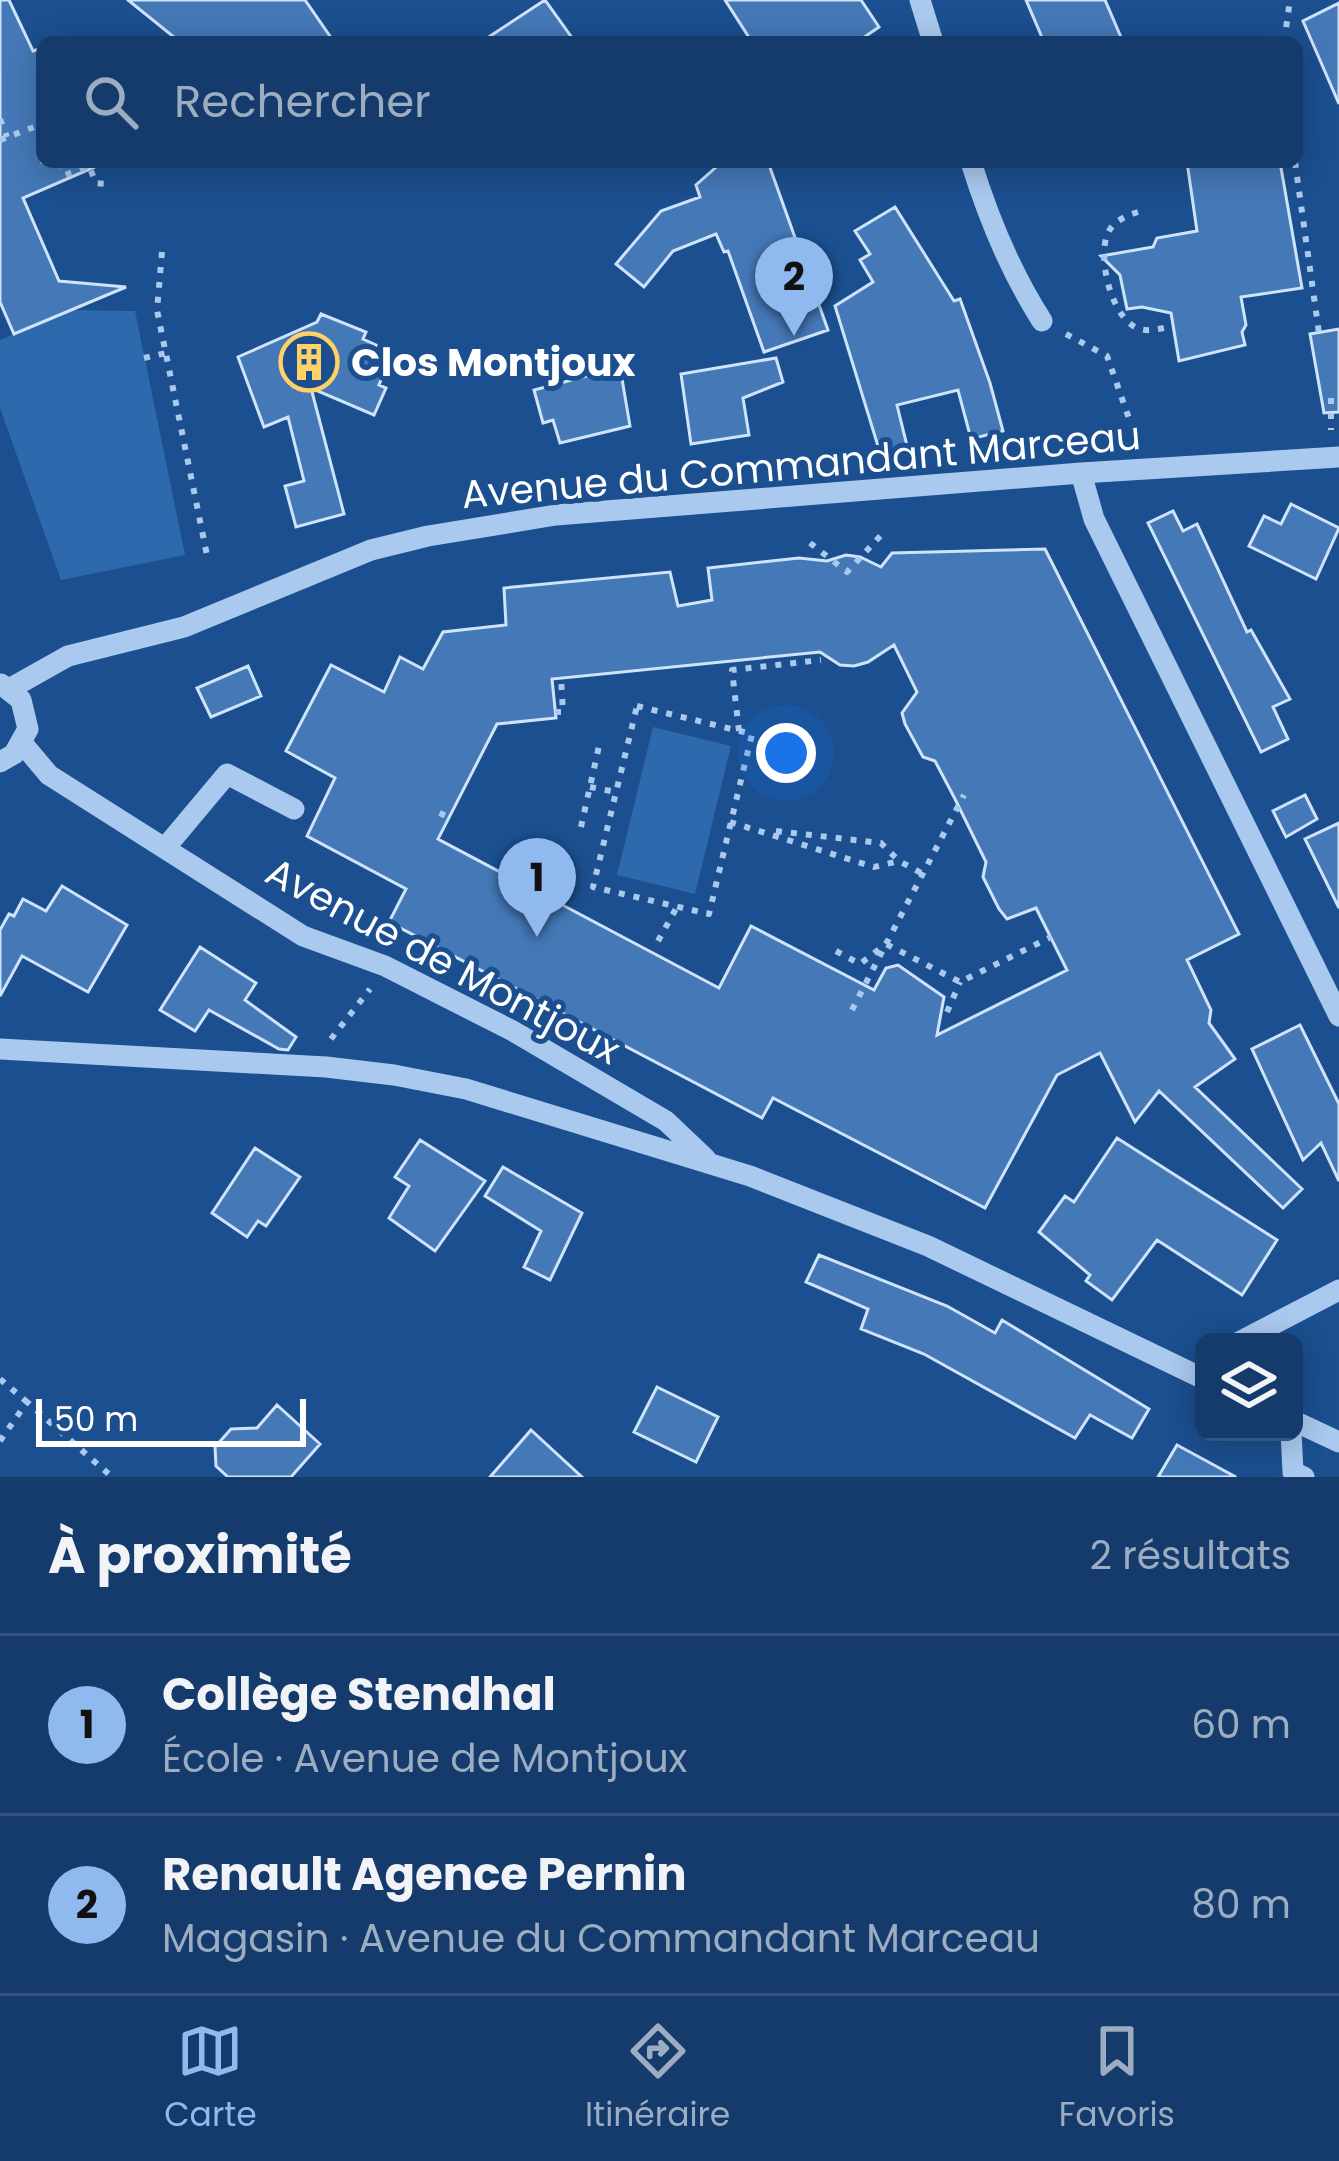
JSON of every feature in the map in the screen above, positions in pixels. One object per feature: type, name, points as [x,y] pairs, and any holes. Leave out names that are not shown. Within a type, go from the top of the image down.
[{"type":"street","points":[[920,0],[931,36]]},
{"type":"street","points":[[973,168],[1015,279],[1042,321]]},
{"type":"street","name":"Avenue du Commandant Marceau","points":[[6,686],[68,656],[184,627],[371,550],[428,536],[556,515],[1081,473],[1339,458]]},
{"type":"street","points":[[1081,473],[1094,519],[1339,1016]]},
{"type":"street","points":[[0,762],[22,743],[27,714],[6,686]]},
{"type":"street","name":"Avenue de Montjoux","points":[[22,743],[49,775],[303,936],[386,966],[513,1031],[666,1121],[711,1163]]},
{"type":"street","points":[[165,848],[227,774],[294,808]]},
{"type":"street","points":[[0,1049],[394,1075],[466,1089],[711,1163],[928,1246],[1195,1368]]},
{"type":"street","points":[[1256,1333],[1339,1290]]},
{"type":"street","points":[[1303,1424],[1339,1442]]},
{"type":"street","points":[[1291,1441],[1293,1472],[1304,1477]]},
{"type":"path","points":[[1285,36],[1289,0]]},
{"type":"path","points":[[0,119],[4,139],[36,126]]},
{"type":"path","points":[[89,168],[96,183],[108,184]]},
{"type":"path","points":[[1296,168],[1319,332]]},
{"type":"path","points":[[1138,212],[1113,225],[1106,236],[1104,254],[1112,296],[1124,319],[1137,328],[1164,328]]},
{"type":"path","points":[[162,252],[157,310],[208,560]]},
{"type":"path","points":[[1042,321],[1107,356],[1138,445]]},
{"type":"path","points":[[144,358],[166,353]]},
{"type":"path","points":[[1331,398],[1331,430]]},
{"type":"path","points":[[810,543],[847,572],[883,533]]},
{"type":"path","points":[[739,731],[733,670],[821,660]]},
{"type":"path","points":[[555,712],[563,712],[561,678]]},
{"type":"path","points":[[637,706],[739,731],[752,734],[709,914],[593,886],[637,706]]},
{"type":"path","points":[[580,827],[598,746]]},
{"type":"path","points":[[590,787],[616,793]]},
{"type":"path","points":[[852,1010],[964,794]]},
{"type":"path","points":[[441,818],[447,804]]},
{"type":"path","points":[[730,822],[874,867],[899,861]]},
{"type":"path","points":[[759,829],[880,843],[923,874]]},
{"type":"path","points":[[658,940],[676,907]]},
{"type":"path","points":[[947,1012],[960,982],[1051,937]]},
{"type":"path","points":[[836,951],[860,964],[886,944]]},
{"type":"path","points":[[886,944],[960,982]]},
{"type":"path","points":[[328,1043],[370,989]]},
{"type":"path","points":[[0,1378],[112,1477]]},
{"type":"path","points":[[0,1441],[27,1402]]},
{"type":"shaded area","points":[[71,310],[135,311],[185,555],[61,580],[0,408],[0,340]]},
{"type":"shaded area","points":[[653,727],[731,746],[695,894],[617,875]]},
{"type":"building","points":[[0,0],[9,0],[36,50],[36,168],[92,168],[23,198],[59,281],[126,287],[14,334],[0,302]]},
{"type":"building","points":[[128,0],[305,0],[330,36],[173,36]]},
{"type":"building","points":[[545,0],[571,36],[490,36]]},
{"type":"building","points":[[725,0],[861,0],[879,27],[866,36],[748,36]]},
{"type":"building","points":[[1026,0],[1105,0],[1120,36],[1041,36]]},
{"type":"building","points":[[1339,3],[1339,104],[1303,21]]},
{"type":"building","points":[[715,168],[770,168],[828,330],[764,352],[728,251],[724,252],[716,234],[673,251],[644,287],[616,264],[661,211],[700,197],[696,185]]},
{"type":"building","points":[[1188,168],[1281,168],[1302,288],[1241,297],[1245,345],[1179,361],[1171,313],[1127,309],[1120,275],[1101,256],[1153,247],[1157,238],[1197,231]]},
{"type":"building","points":[[895,207],[954,301],[960,299],[1003,431],[971,439],[958,390],[897,405],[909,454],[881,456],[835,306],[873,282],[860,260],[870,254],[855,231]]},
{"type":"building","points":[[321,314],[366,332],[363,339],[376,345],[371,358],[387,365],[379,385],[386,388],[374,415],[311,388],[344,514],[296,527],[285,486],[304,481],[288,417],[264,427],[238,357],[317,322]]},
{"type":"building","points":[[1339,329],[1339,412],[1324,413],[1310,334]]},
{"type":"building","points":[[776,358],[783,382],[743,398],[749,435],[691,444],[681,374]]},
{"type":"building","points":[[620,367],[630,426],[560,443],[553,420],[543,423],[534,390]]},
{"type":"building","points":[[1291,504],[1339,528],[1316,579],[1249,546],[1264,516],[1281,524]]},
{"type":"building","points":[[1173,511],[1183,531],[1197,524],[1247,632],[1251,630],[1290,699],[1273,707],[1288,739],[1261,752],[1148,523]]},
{"type":"building","points":[[1045,549],[1239,934],[1187,960],[1211,1010],[1209,1023],[1235,1059],[1195,1087],[1302,1189],[1283,1208],[1159,1091],[1135,1122],[1100,1053],[1057,1075],[985,1208],[773,1098],[762,1118],[389,922],[406,889],[307,836],[335,778],[286,751],[331,665],[384,692],[400,657],[423,669],[443,632],[506,625],[504,588],[670,572],[678,606],[712,600],[708,568],[799,558],[827,561],[846,555],[881,567],[892,553]],"holes":[[[894,645],[917,692],[902,713],[905,724],[923,757],[935,761],[955,799],[986,862],[983,877],[999,909],[1007,919],[1036,908],[1067,970],[937,1035],[944,997],[898,965],[886,968],[874,990],[751,926],[719,988],[438,839],[497,724],[556,718],[552,679],[820,652],[840,665],[854,666]]]},
{"type":"building","points":[[248,666],[261,696],[211,717],[197,688]]},
{"type":"building","points":[[1305,795],[1317,819],[1286,837],[1273,811]]},
{"type":"building","points":[[1339,823],[1339,908],[1305,839]]},
{"type":"building","points":[[62,886],[127,925],[88,992],[22,956],[0,996],[0,930],[9,914],[14,916],[23,899],[46,911]]},
{"type":"building","points":[[200,947],[256,983],[245,1000],[296,1037],[288,1050],[209,1010],[195,1031],[160,1010]]},
{"type":"building","points":[[1300,1025],[1339,1104],[1339,1181],[1321,1143],[1303,1160],[1252,1049]]},
{"type":"building","points":[[1117,1138],[1277,1240],[1242,1295],[1157,1240],[1112,1300],[1086,1281],[1090,1275],[1039,1232],[1065,1196],[1074,1202]]},
{"type":"building","points":[[420,1140],[485,1181],[435,1251],[389,1218],[409,1186],[395,1177]]},
{"type":"building","points":[[255,1148],[300,1177],[266,1226],[258,1221],[247,1237],[212,1213]]},
{"type":"building","points":[[503,1167],[582,1213],[550,1280],[524,1267],[541,1231],[485,1196]]},
{"type":"building","points":[[819,1255],[947,1306],[995,1333],[1002,1320],[1149,1409],[1132,1438],[1090,1415],[1075,1438],[924,1354],[861,1329],[868,1309],[806,1282]]},
{"type":"building","points":[[657,1387],[718,1417],[696,1462],[634,1432]]},
{"type":"building","points":[[277,1405],[320,1444],[291,1477],[228,1477],[216,1466],[215,1447],[231,1429],[257,1428]]},
{"type":"building","points":[[531,1430],[582,1477],[490,1477]]},
{"type":"building","points":[[1177,1445],[1236,1477],[1158,1477]]},
{"type":"place","name":"Renault Agence Pernin","points":[[794,336]]},
{"type":"place","name":"Clos Montjoux","points":[[309,362]]},
{"type":"place","name":"Collège Stendhal","points":[[537,937]]}]
